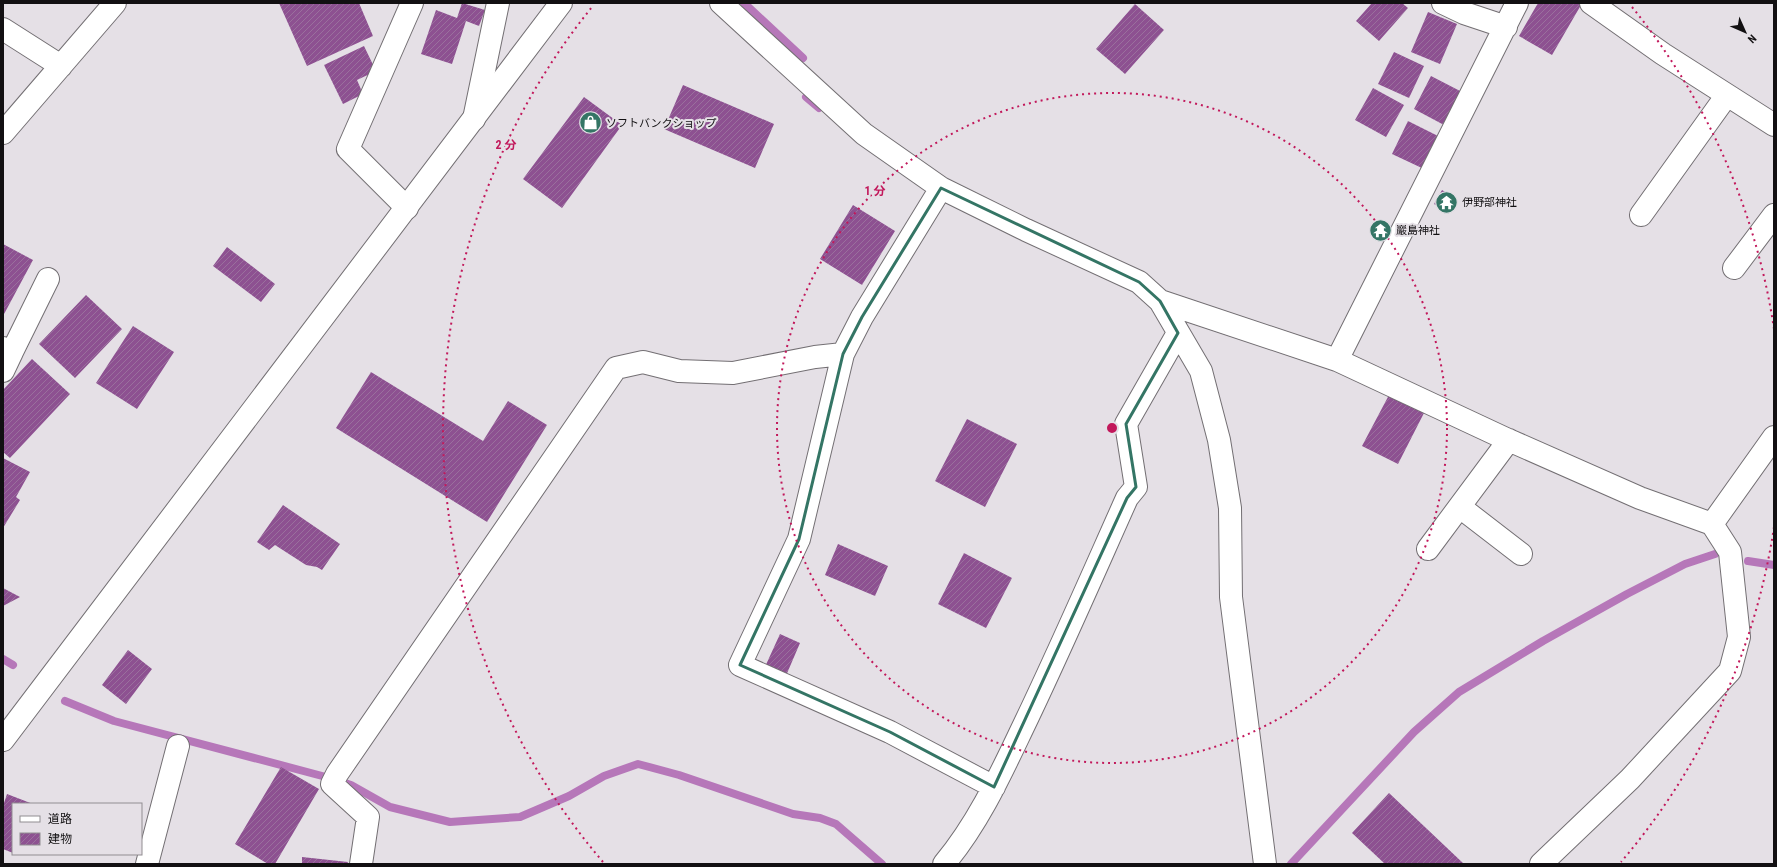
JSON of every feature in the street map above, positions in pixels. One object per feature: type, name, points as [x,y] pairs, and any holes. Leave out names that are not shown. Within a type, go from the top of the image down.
[{"type":"street","points":[[3,133],[115,3]]},
{"type":"street","points":[[407,208],[348,149],[412,3]]},
{"type":"street","points":[[3,740],[561,3]]},
{"type":"street","points":[[721,3],[864,134],[941,188],[1026,230],[1139,282],[1160,301],[1201,371],[1219,440],[1229,500],[1231,597],[1265,864]]},
{"type":"street","points":[[1443,3],[1464,13],[1506,27]]},
{"type":"street","points":[[1337,360],[1517,3]]},
{"type":"street","points":[[1591,3],[1663,54],[1774,125]]},
{"type":"street","points":[[474,119],[493,4]]},
{"type":"street","points":[[3,30],[61,66]]},
{"type":"street","points":[[1640,215],[1727,95]]},
{"type":"street","points":[[941,188],[862,316],[843,354],[799,539],[740,665],[890,732],[994,787]]},
{"type":"street","points":[[1734,268],[1774,215]]},
{"type":"street","points":[[6,357],[48,279]]},
{"type":"street","points":[[1160,301],[1337,360],[1509,440],[1640,498],[1712,524],[1730,552],[1739,637],[1730,671],[1630,779],[1541,864]]},
{"type":"street","points":[[944,864],[957,849],[994,787],[1060,649],[1128,498],[1136,487],[1126,424],[1178,333]]},
{"type":"street","points":[[361,864],[368,817],[332,784],[337,774],[616,368],[643,362],[679,371],[733,373],[815,357],[843,354]]},
{"type":"street","points":[[1712,524],[1774,437]]},
{"type":"street","points":[[1428,549],[1509,440]]},
{"type":"street","points":[[1460,507],[1521,554]]},
{"type":"street","points":[[147,864],[178,746]]},
{"type":"highlighted area","points":[[941,188],[1139,282],[1160,301],[1178,333],[1126,424],[1136,487],[1127,498],[994,787],[890,732],[740,665],[799,539],[843,354],[862,317]]},
{"type":"building","points":[[279,3],[359,3],[373,36],[307,66]]},
{"type":"building","points":[[462,3],[485,10],[479,26],[466,21],[452,64],[421,54],[436,10],[457,18]]},
{"type":"building","points":[[1372,3],[1402,3],[1408,8],[1379,41],[1356,21]]},
{"type":"building","points":[[1538,3],[1578,3],[1581,5],[1552,55],[1519,36]]},
{"type":"building","points":[[1135,4],[1164,30],[1125,74],[1096,49]]},
{"type":"building","points":[[1428,12],[1457,24],[1440,64],[1411,52]]},
{"type":"building","points":[[364,46],[376,71],[357,80],[363,94],[343,104],[324,65]]},
{"type":"building","points":[[1394,52],[1424,66],[1409,98],[1378,84]]},
{"type":"building","points":[[1431,76],[1462,92],[1444,125],[1414,109]]},
{"type":"building","points":[[683,85],[774,124],[755,168],[664,129]]},
{"type":"building","points":[[1373,88],[1404,105],[1386,137],[1355,120]]},
{"type":"building","points":[[584,97],[622,125],[562,208],[523,179]]},
{"type":"building","points":[[1408,121],[1440,137],[1424,169],[1392,154]]},
{"type":"building","points":[[1442,190],[1455,198],[1447,212],[1434,204]]},
{"type":"building","points":[[853,205],[895,231],[862,285],[820,259]]},
{"type":"building","points":[[1379,221],[1393,228],[1385,242],[1371,234]]},
{"type":"building","points":[[3,244],[33,260],[3,316]]},
{"type":"building","points":[[227,247],[275,284],[261,302],[213,266]]},
{"type":"building","points":[[86,295],[122,329],[75,378],[39,344]]},
{"type":"building","points":[[133,326],[174,352],[137,409],[96,383]]},
{"type":"building","points":[[32,359],[70,394],[10,458],[3,452],[3,390]]},
{"type":"building","points":[[371,372],[483,441],[508,401],[547,425],[487,522],[336,428]]},
{"type":"building","points":[[1389,395],[1424,413],[1398,464],[1362,446]]},
{"type":"building","points":[[967,419],[1017,444],[985,507],[935,481]]},
{"type":"building","points":[[3,458],[30,472],[16,497],[20,500],[3,528]]},
{"type":"building","points":[[283,505],[340,544],[322,570],[317,567],[306,565],[275,545],[269,550],[257,542]]},
{"type":"building","points":[[838,544],[888,566],[875,596],[825,575]]},
{"type":"building","points":[[964,553],[1012,578],[986,628],[938,604]]},
{"type":"building","points":[[3,588],[20,597],[3,606]]},
{"type":"building","points":[[780,634],[800,643],[785,678],[764,669]]},
{"type":"building","points":[[128,650],[152,669],[126,704],[102,685]]},
{"type":"building","points":[[281,767],[319,789],[275,864],[268,864],[235,844]]},
{"type":"building","points":[[1389,793],[1464,864],[1385,864],[1352,833]]},
{"type":"building","points":[[7,794],[30,803],[12,803],[12,853],[3,849],[3,806]]},
{"type":"building","points":[[302,857],[348,862],[347,864],[302,864]]},
{"type":"waterway","points":[[744,3],[803,58]]},
{"type":"waterway","points":[[806,97],[819,108]]},
{"type":"waterway","points":[[1291,864],[1414,732],[1459,692],[1543,641],[1627,594],[1685,564],[1715,554]]},
{"type":"waterway","points":[[1748,561],[1774,565]]},
{"type":"waterway","points":[[3,659],[13,665]]},
{"type":"waterway","points":[[65,701],[114,721],[326,777]]},
{"type":"waterway","points":[[345,783],[390,807],[450,822],[520,817],[569,796],[604,776],[638,764],[679,775],[793,814],[820,818],[836,824],[882,864]]},
{"type":"place","name":"ソフトバンクショップ","points":[[590,123]]},
{"type":"place","name":"伊野部神社","points":[[1446,202]]},
{"type":"place","name":"巖島神社","points":[[1381,230]]}]
